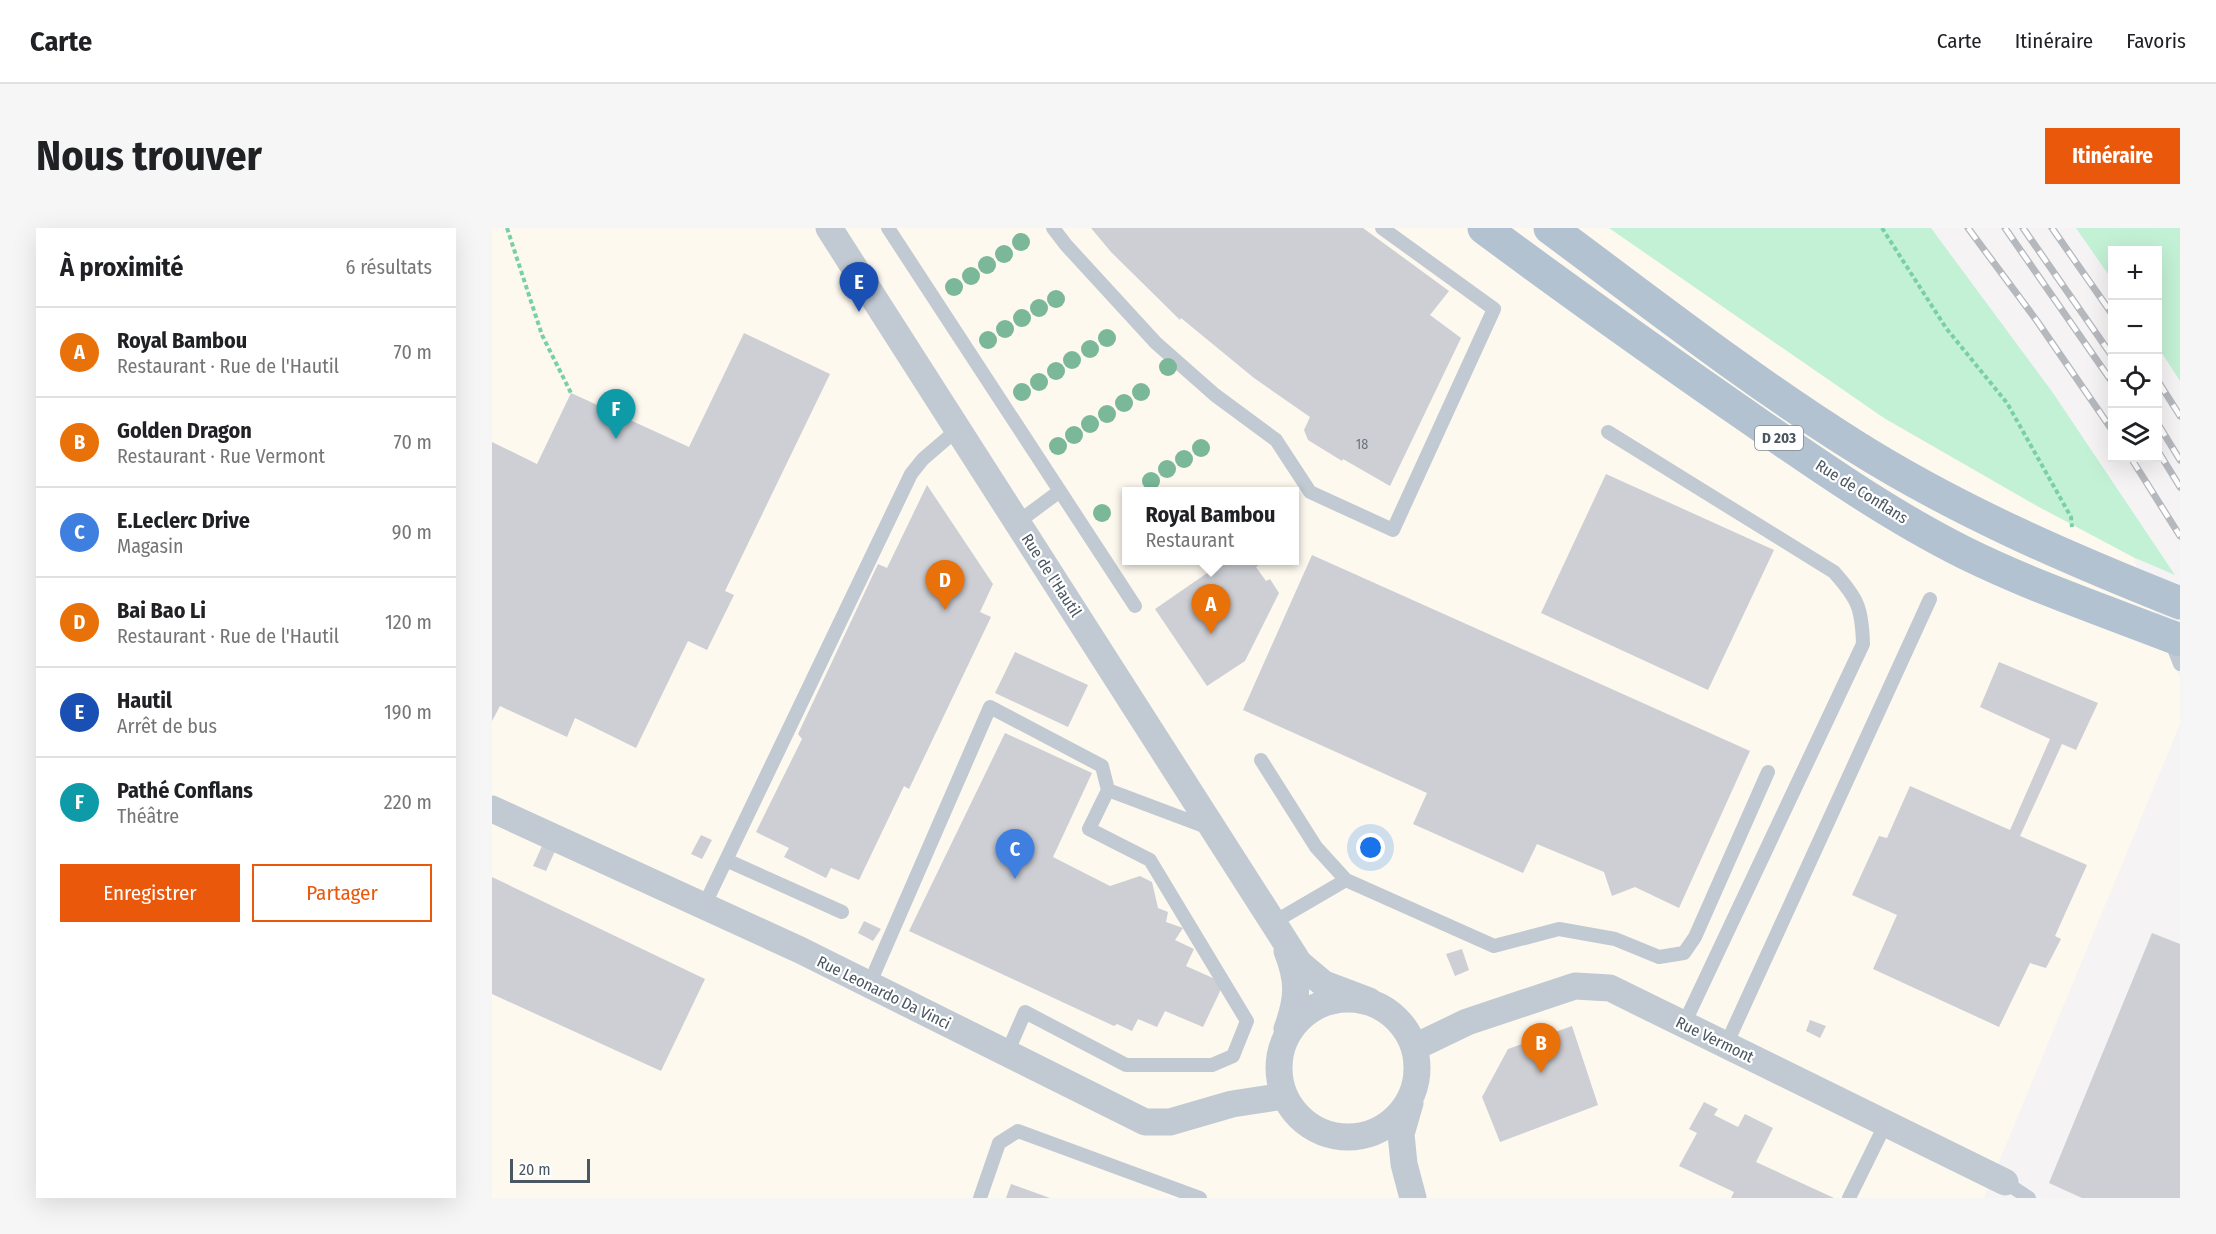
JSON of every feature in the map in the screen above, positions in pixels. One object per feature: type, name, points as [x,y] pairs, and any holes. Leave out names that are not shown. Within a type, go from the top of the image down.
[{"type":"main road","name":"Rue de Conflans","points":[[1484,228],[1683,372],[1822,468],[1880,504],[1965,553],[2071,598],[2177,647]]},
{"type":"main road","name":"D 203","points":[[1550,228],[1720,354],[1854,445],[1982,517],[2077,562],[2180,603]]},
{"type":"street","name":"Rue de l'Hautil","points":[[829,228],[1299,963],[1324,984],[1370,1001]]},
{"type":"street","name":"Rue Leonardo Da Vinci","points":[[492,809],[869,985],[1145,1122],[1170,1122],[1232,1104],[1284,1096]]},
{"type":"street","name":"Rue de l'Hautil","points":[[1274,922],[1293,968],[1297,991],[1281,1048]]},
{"type":"street","name":"Rue Vermont","points":[[1415,1047],[1467,1022],[1575,986],[1610,988],[2005,1182]]},
{"type":"street","points":[[1411,1190],[1401,1134],[1413,1093],[1418,1070],[1415,1047],[1405,1028],[1389,1012],[1370,1001],[1348,998],[1326,1001],[1306,1012],[1290,1028],[1281,1048],[1278,1072],[1284,1096],[1297,1116],[1316,1131],[1339,1137],[1354,1137],[1384,1128],[1402,1112],[1413,1093]]},
{"type":"street","points":[[1354,1137],[1386,1149],[1402,1168],[1411,1190]]},
{"type":"lane","points":[[888,228],[1135,606]]},
{"type":"lane","points":[[1053,228],[1156,343],[1215,395],[1276,441],[1310,492],[1394,530],[1494,309],[1382,228]]},
{"type":"lane","points":[[704,906],[911,474],[923,459],[958,429]]},
{"type":"lane","points":[[1608,432],[1834,572],[1853,594],[1862,616],[1863,644],[1684,1024]]},
{"type":"lane","points":[[1018,522],[1060,490]]},
{"type":"lane","points":[[1726,1045],[1930,599]]},
{"type":"lane","points":[[869,985],[990,707],[1102,766],[1108,790],[1089,830],[1150,860],[1247,1021],[1233,1056],[1212,1065],[1126,1065],[1025,1012],[1007,1053]]},
{"type":"lane","points":[[1261,759],[1316,847],[1346,880],[1494,946],[1559,929],[1615,939],[1659,957],[1684,953],[1695,937],[1768,772]]},
{"type":"lane","points":[[1108,790],[1216,831]]},
{"type":"lane","points":[[726,860],[842,912]]},
{"type":"lane","points":[[1274,922],[1346,880]]},
{"type":"lane","points":[[1849,1198],[1886,1124]]},
{"type":"lane","points":[[980,1198],[999,1143],[1018,1131],[1200,1198]]},
{"type":"lane","points":[[2005,1182],[2029,1198]]},
{"type":"path","points":[[507,228],[542,335],[571,393]]},
{"type":"path","points":[[1882,228],[1946,328],[2007,403],[2071,517],[2077,562]]},
{"type":"shaded area","points":[[492,228],[1609,228],[1884,418],[2039,507],[2133,557],[2180,679],[2180,724],[1984,1198],[492,1198]]},
{"type":"green space","points":[[1609,228],[1931,228],[2053,393],[2175,575],[2133,557],[2039,507],[1884,418]]},
{"type":"green space","points":[[2076,228],[2180,228],[2180,381],[2162,353],[2162,246],[2108,246],[2108,274]]},
{"type":"building","points":[[1091,228],[1363,228],[1449,291],[1430,315],[1461,338],[1390,486],[1308,440],[1304,430],[1310,417],[1254,378],[1181,318],[1180,320],[1111,252]]},
{"type":"building","points":[[744,333],[830,374],[725,591],[734,595],[707,650],[688,641],[636,748],[575,718],[567,737],[500,706],[492,721],[492,442],[537,464],[571,393],[689,447]]},
{"type":"building","points":[[1606,474],[1774,550],[1708,690],[1541,613]]},
{"type":"building","points":[[927,485],[993,584],[980,612],[991,617],[909,789],[904,786],[859,880],[831,868],[826,878],[784,857],[789,848],[756,832],[802,739],[798,734],[878,564],[887,568]]},
{"type":"building","points":[[1312,555],[1750,751],[1679,908],[1635,887],[1612,896],[1604,872],[1537,844],[1523,873],[1413,824],[1427,793],[1243,710]]},
{"type":"building","points":[[1219,565],[1259,565],[1256,567],[1266,581],[1270,579],[1279,593],[1245,661],[1207,686],[1155,609]]},
{"type":"building","points":[[1015,652],[1088,685],[1068,727],[995,693]]},
{"type":"building","points":[[1999,662],[2098,703],[2076,750],[2062,744],[2020,836],[2087,865],[2055,936],[2061,939],[2046,968],[2030,963],[1999,1027],[1873,969],[1897,915],[1852,895],[1879,836],[1887,838],[1910,786],[2010,830],[2050,739],[1980,707]]},
{"type":"building","points":[[1005,733],[1092,773],[1053,857],[1110,886],[1140,876],[1152,882],[1158,908],[1168,912],[1166,922],[1183,928],[1175,940],[1194,949],[1186,966],[1224,983],[1203,1027],[1165,1011],[1157,1027],[1138,1019],[1132,1031],[1117,1024],[1114,1026],[909,931]]},
{"type":"building","points":[[701,835],[712,840],[702,859],[691,854]]},
{"type":"building","points":[[542,846],[555,851],[546,871],[533,866]]},
{"type":"building","points":[[492,877],[705,979],[661,1071],[492,994]]},
{"type":"building","points":[[864,921],[881,929],[873,941],[858,933]]},
{"type":"building","points":[[2152,933],[2180,944],[2180,1198],[2082,1198],[2049,1183]]},
{"type":"building","points":[[1462,949],[1469,970],[1455,976],[1446,954]]},
{"type":"building","points":[[1810,1020],[1826,1026],[1820,1038],[1806,1031]]},
{"type":"building","points":[[1572,1026],[1598,1105],[1500,1142],[1482,1097],[1508,1049]]},
{"type":"building","points":[[1704,1102],[1718,1109],[1714,1115],[1738,1127],[1745,1114],[1773,1128],[1756,1162],[1834,1198],[1731,1198],[1734,1192],[1679,1166],[1697,1133],[1689,1129]]},
{"type":"building","points":[[1011,1184],[1050,1198],[1006,1198]]},
{"type":"railway","points":[[1968,228],[2037,321],[2108,424]]},
{"type":"railway","points":[[2005,228],[2108,376]]},
{"type":"railway","points":[[2023,228],[2111,354]]},
{"type":"railway","points":[[2052,228],[2108,308]]},
{"type":"railway","points":[[2162,387],[2180,416]]},
{"type":"railway","points":[[2162,431],[2180,460]]},
{"type":"railway","points":[[2162,458],[2180,487]]},
{"type":"railway","points":[[2134,462],[2180,536]]},
{"type":"place","name":"Hautil","points":[[859,312]]},
{"type":"place","name":"Pathé Conflans","points":[[616,439]]},
{"type":"place","name":"Bai Bao Li","points":[[945,610]]},
{"type":"place","name":"Royal Bambou","points":[[1211,634]]},
{"type":"place","name":"E.Leclerc Drive","points":[[1015,879]]},
{"type":"place","name":"Golden Dragon","points":[[1541,1073]]}]
